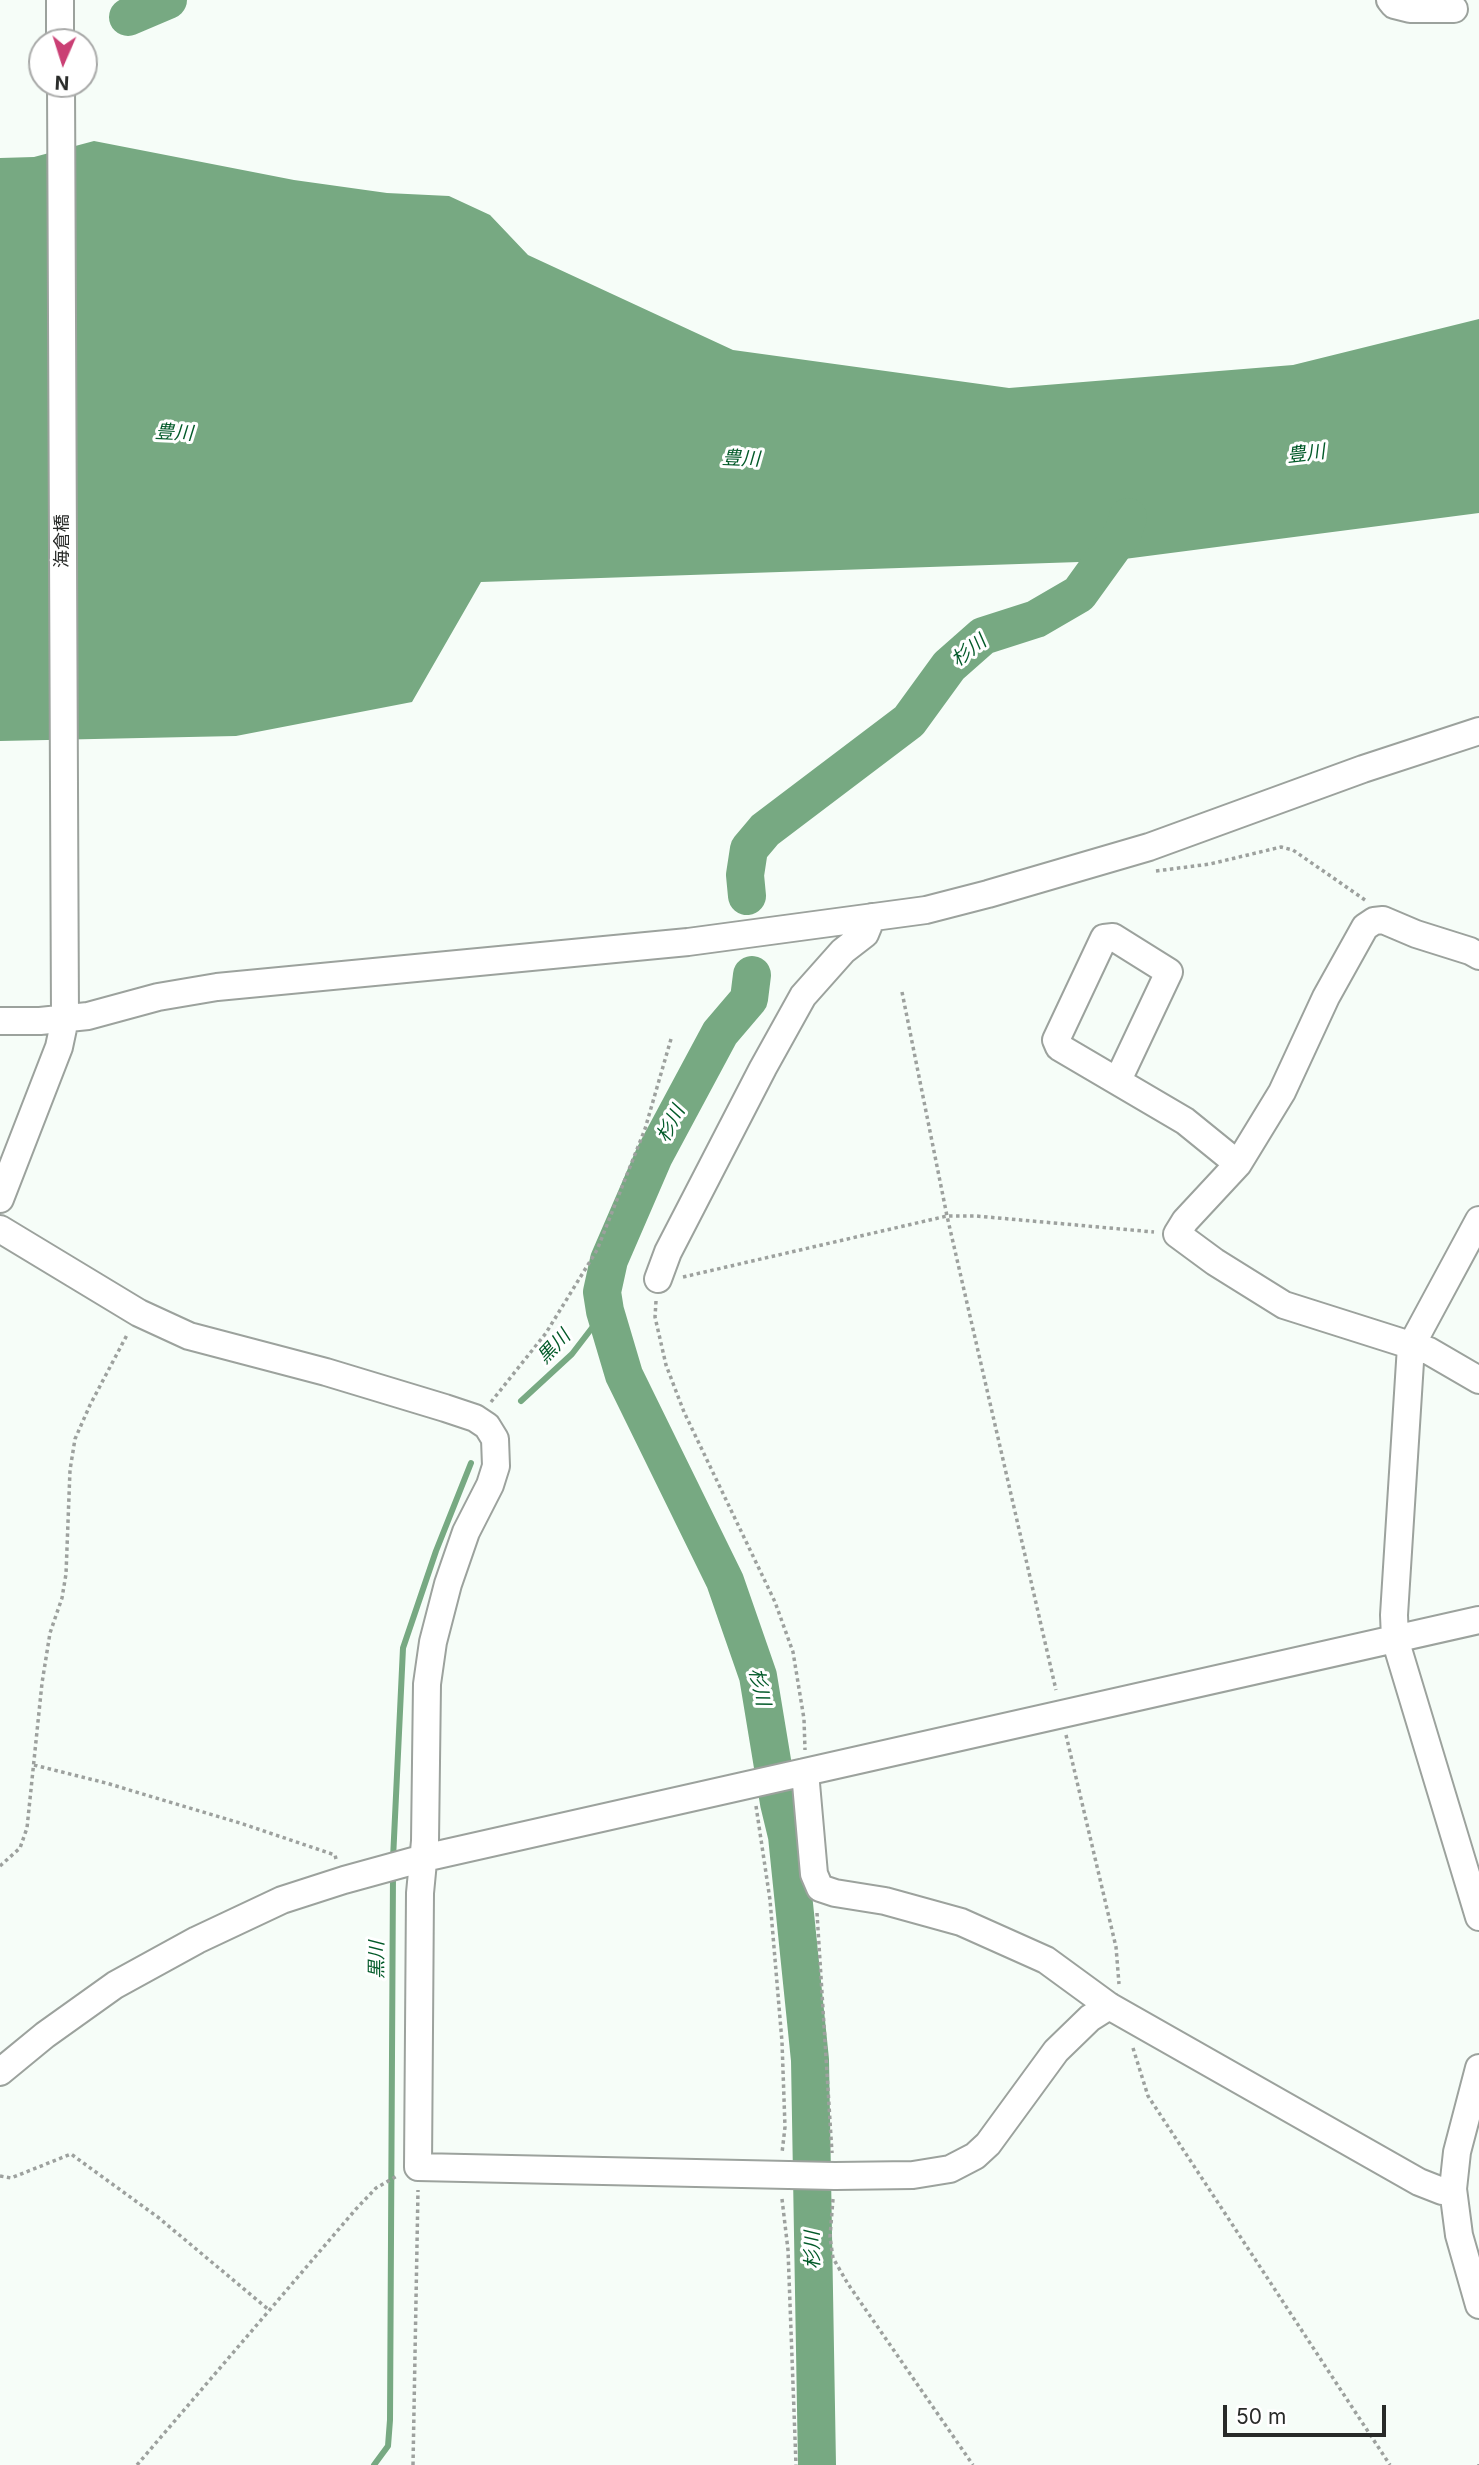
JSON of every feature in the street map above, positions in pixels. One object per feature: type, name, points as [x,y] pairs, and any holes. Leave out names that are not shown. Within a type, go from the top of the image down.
[{"type":"street","points":[[60,0],[60,28]]},
{"type":"street","points":[[1390,0],[1394,5],[1410,9],[1454,9]]},
{"type":"street","name":"海倉橋","points":[[0,1199],[59,1047],[65,1008],[61,98]]},
{"type":"street","points":[[0,1021],[40,1021],[65,1008],[88,1016],[158,997],[217,987],[688,942],[926,909],[1149,847],[1363,769],[1479,731]]},
{"type":"street","points":[[658,1279],[668,1252],[803,996],[843,951],[865,934],[872,918]]},
{"type":"street","points":[[1476,946],[1416,934],[1384,920],[1374,921],[1365,927],[1326,997],[1282,1092],[1238,1164],[1185,1221],[1177,1234],[1214,1262],[1284,1305],[1429,1350],[1479,1380]]},
{"type":"street","points":[[1118,1080],[1169,972],[1113,937],[1104,938],[1056,1040],[1059,1047],[1185,1121],[1238,1164]]},
{"type":"street","points":[[1479,1220],[1411,1346],[1394,1615],[1395,1639],[1479,1917]]},
{"type":"street","points":[[0,1229],[139,1313],[188,1336],[326,1372],[475,1418],[487,1426],[495,1439],[496,1466],[490,1485],[466,1532],[448,1584],[426,1684],[417,1860],[420,1893],[412,2170],[830,2176],[913,2175],[950,2169],[975,2156],[988,2144],[1056,2051],[1090,2018],[1109,2006]]},
{"type":"street","points":[[0,2072],[45,2035],[115,1985],[282,1900],[344,1880],[417,1860],[1479,1620]]},
{"type":"street","points":[[800,1773],[814,1874],[820,1888],[885,1901],[961,1922],[1046,1960],[1109,2006],[1419,2182],[1442,2191],[1453,2189]]},
{"type":"street","points":[[1479,2068],[1457,2152],[1453,2189],[1459,2235],[1479,2305]]},
{"type":"path","points":[[1156,871],[1210,864],[1280,848],[1293,850],[1363,898],[1370,905],[1374,921]]},
{"type":"path","points":[[902,992],[947,1216],[1116,1947],[1119,1989],[1109,2006]]},
{"type":"path","points":[[475,1418],[496,1397],[546,1333],[597,1250],[645,1129],[671,1039]]},
{"type":"path","points":[[800,1773],[804,1719],[793,1652],[775,1602],[684,1412],[666,1364],[655,1317],[658,1279],[682,1277],[947,1216],[976,1216],[1177,1234]]},
{"type":"path","points":[[0,1866],[20,1848],[27,1828],[42,1683],[50,1633],[62,1598],[66,1574],[70,1470],[75,1439],[139,1313]]},
{"type":"path","points":[[34,1765],[200,1811],[335,1855],[344,1880]]},
{"type":"path","points":[[749,1786],[755,1799],[770,1900],[782,2042],[785,2127],[783,2174],[796,2465]]},
{"type":"path","points":[[820,1888],[816,1902],[833,2258],[848,2284],[973,2465]]},
{"type":"path","points":[[1133,2020],[1130,2039],[1148,2096],[1390,2465]]},
{"type":"path","points":[[0,2176],[11,2178],[71,2154],[159,2218],[269,2310]]},
{"type":"path","points":[[137,2465],[376,2188],[412,2170],[413,2465]]},
{"type":"water","name":"豊川","points":[[94,141],[294,180],[387,193],[449,196],[490,215],[528,255],[733,350],[1009,388],[1293,365],[1479,319],[1479,513],[1109,561],[481,582],[412,702],[236,736],[0,741],[0,158],[34,157]]},
{"type":"waterway","points":[[128,17],[168,0]]},
{"type":"waterway","name":"杉川","points":[[747,896],[745,875],[749,849],[765,830],[909,721],[949,666],[983,636],[1036,619],[1079,594],[1123,533],[1128,517]]},
{"type":"waterway","name":"杉川","points":[[752,975],[749,999],[720,1033],[654,1156],[609,1260],[602,1292],[624,1375],[725,1581],[758,1676],[787,1836],[810,2060],[817,2465]]},
{"type":"waterway","name":"黒川","points":[[521,1401],[572,1354],[605,1311]]},
{"type":"waterway","name":"黒川","points":[[393,1859],[403,1648],[436,1551],[471,1463]]},
{"type":"waterway","name":"黒川","points":[[374,2465],[388,2446],[390,2420],[393,1873]]}]
